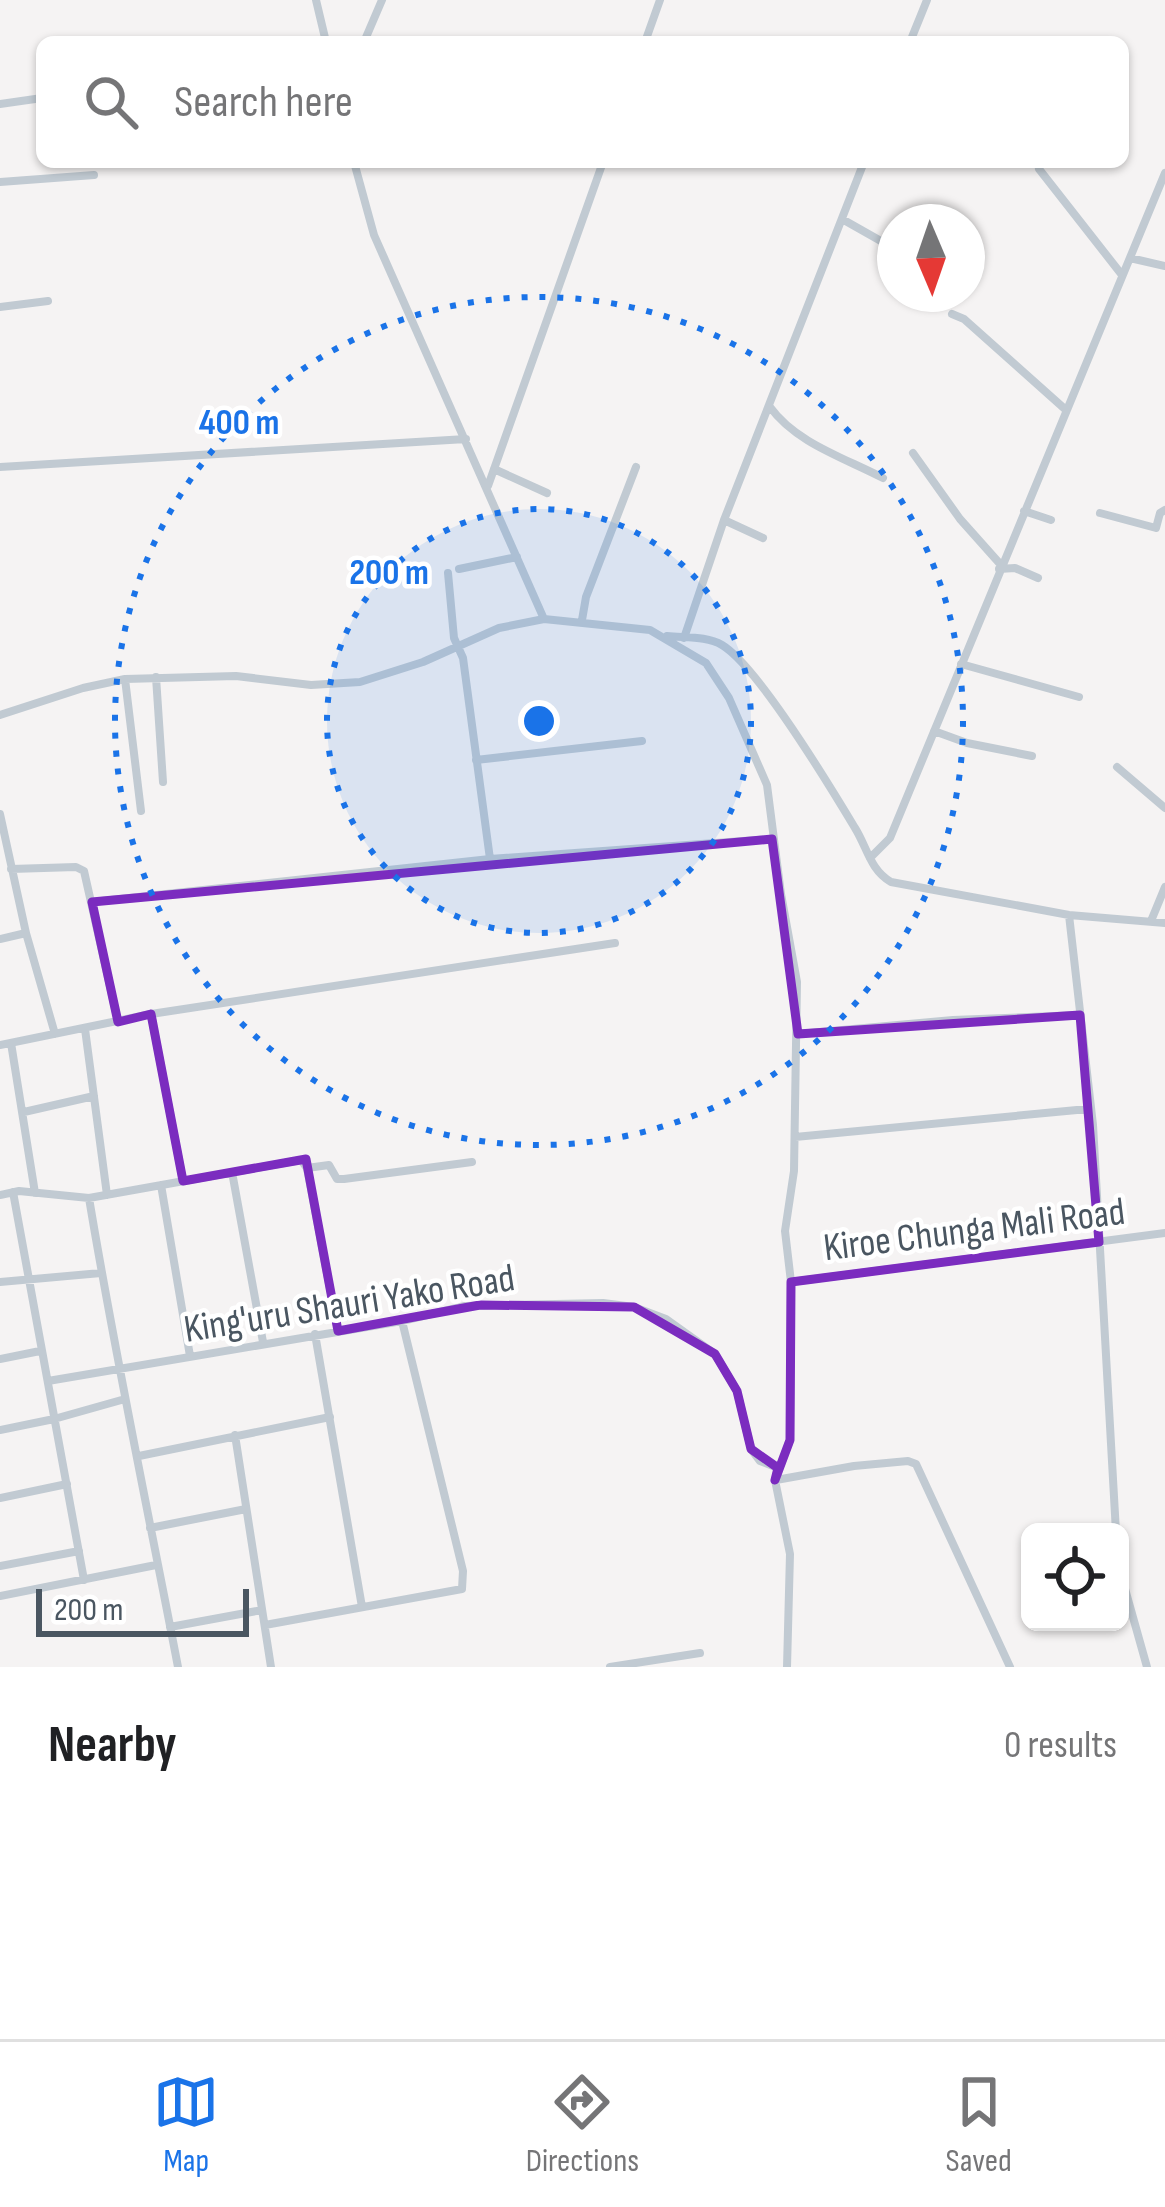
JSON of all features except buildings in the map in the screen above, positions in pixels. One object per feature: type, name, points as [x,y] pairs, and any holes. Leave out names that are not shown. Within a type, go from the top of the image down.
[{"type":"street","points":[[316,0],[325,36]]},
{"type":"street","points":[[367,36],[382,0]]},
{"type":"street","points":[[648,36],[660,0]]},
{"type":"street","points":[[912,36],[927,0]]},
{"type":"street","points":[[0,104],[36,99]]},
{"type":"street","points":[[356,168],[374,235],[544,619]]},
{"type":"street","points":[[488,488],[601,168]]},
{"type":"street","points":[[685,638],[724,520],[862,168]]},
{"type":"street","points":[[1039,169],[1122,275]]},
{"type":"street","points":[[870,858],[890,838],[1122,275],[1162,190],[1165,173]]},
{"type":"street","points":[[0,182],[94,175]]},
{"type":"street","points":[[842,219],[877,239]]},
{"type":"street","points":[[1130,257],[1165,266]]},
{"type":"street","points":[[0,307],[48,301]]},
{"type":"street","points":[[952,314],[964,319],[1066,410]]},
{"type":"street","points":[[769,406],[786,427],[884,478]]},
{"type":"street","points":[[0,467],[466,439]]},
{"type":"street","points":[[913,453],[1000,567],[1038,578]]},
{"type":"street","points":[[582,620],[586,597],[636,467]]},
{"type":"street","points":[[494,469],[547,493]]},
{"type":"street","points":[[1100,513],[1156,528],[1165,510]]},
{"type":"street","points":[[1024,511],[1051,520]]},
{"type":"street","points":[[724,520],[763,538]]},
{"type":"street","points":[[459,569],[517,557]]},
{"type":"street","points":[[448,573],[490,859]]},
{"type":"street","name":"Kiroe Chunga Mali Road","points":[[0,715],[125,679],[236,676],[345,684],[385,676],[499,628],[544,619],[633,626],[659,635],[706,663],[728,698],[767,785],[797,982],[795,1137],[785,1231],[791,1282],[790,1440],[775,1480]]},
{"type":"street","points":[[659,635],[718,642],[738,657],[852,822],[874,868],[891,882],[1069,915],[1165,923]]},
{"type":"street","points":[[961,664],[1079,697]]},
{"type":"street","points":[[157,677],[163,782]]},
{"type":"street","points":[[125,679],[141,811]]},
{"type":"street","points":[[934,730],[967,743],[1032,756]]},
{"type":"street","points":[[476,760],[642,741]]},
{"type":"street","points":[[1117,767],[1165,808]]},
{"type":"street","points":[[0,814],[55,1035]]},
{"type":"street","points":[[92,902],[490,859],[772,839]]},
{"type":"street","points":[[11,869],[81,868],[118,1022]]},
{"type":"street","points":[[1151,921],[1165,886]]},
{"type":"street","points":[[1069,915],[1092,1116],[1115,1523]]},
{"type":"street","points":[[0,939],[26,933]]},
{"type":"street","points":[[0,1045],[151,1015],[615,943]]},
{"type":"street","points":[[151,1015],[183,1181]]},
{"type":"street","points":[[798,1034],[995,1017],[1080,1015]]},
{"type":"street","points":[[85,1029],[107,1195]]},
{"type":"street","points":[[11,1043],[35,1193]]},
{"type":"street","points":[[24,1112],[94,1096]]},
{"type":"street","points":[[795,1137],[1089,1109],[1092,1116]]},
{"type":"street","points":[[0,1195],[89,1198],[301,1160],[307,1168],[338,1331]]},
{"type":"street","points":[[307,1168],[328,1165],[337,1179],[344,1180],[472,1162]]},
{"type":"street","points":[[232,1172],[263,1342]]},
{"type":"street","points":[[161,1185],[190,1355]]},
{"type":"street","points":[[13,1192],[85,1580]]},
{"type":"street","points":[[89,1198],[178,1667]]},
{"type":"street","name":"Kiroe Chunga Mali Road","points":[[791,1282],[1165,1233]]},
{"type":"street","points":[[0,1282],[101,1273]]},
{"type":"street","name":"King'uru Shauri Yako Road","points":[[48,1381],[494,1304],[634,1307],[666,1318],[715,1354],[737,1391],[751,1450],[760,1461],[778,1468],[775,1480]]},
{"type":"street","points":[[266,1625],[454,1593],[464,1582],[402,1321]]},
{"type":"street","points":[[315,1334],[362,1607]]},
{"type":"street","points":[[0,1359],[40,1351]]},
{"type":"street","points":[[0,1430],[125,1399]]},
{"type":"street","points":[[139,1456],[330,1417]]},
{"type":"street","points":[[235,1435],[272,1667]]},
{"type":"street","points":[[787,1667],[790,1555],[775,1480],[908,1461],[916,1464],[1010,1667]]},
{"type":"street","points":[[0,1498],[67,1484]]},
{"type":"street","points":[[150,1528],[247,1509]]},
{"type":"street","points":[[0,1566],[79,1550]]},
{"type":"street","points":[[0,1596],[156,1565]]},
{"type":"street","points":[[1129,1603],[1147,1667]]},
{"type":"street","points":[[170,1628],[262,1610]]},
{"type":"street","points":[[610,1667],[700,1653]]},
{"type":"highlighted area","points":[[772,839],[798,1034],[1080,1015],[1099,1242],[791,1282],[790,1440],[775,1480],[778,1468],[751,1449],[737,1391],[715,1354],[634,1307],[480,1305],[338,1331],[306,1159],[183,1181],[151,1014],[118,1022],[92,902]]}]
